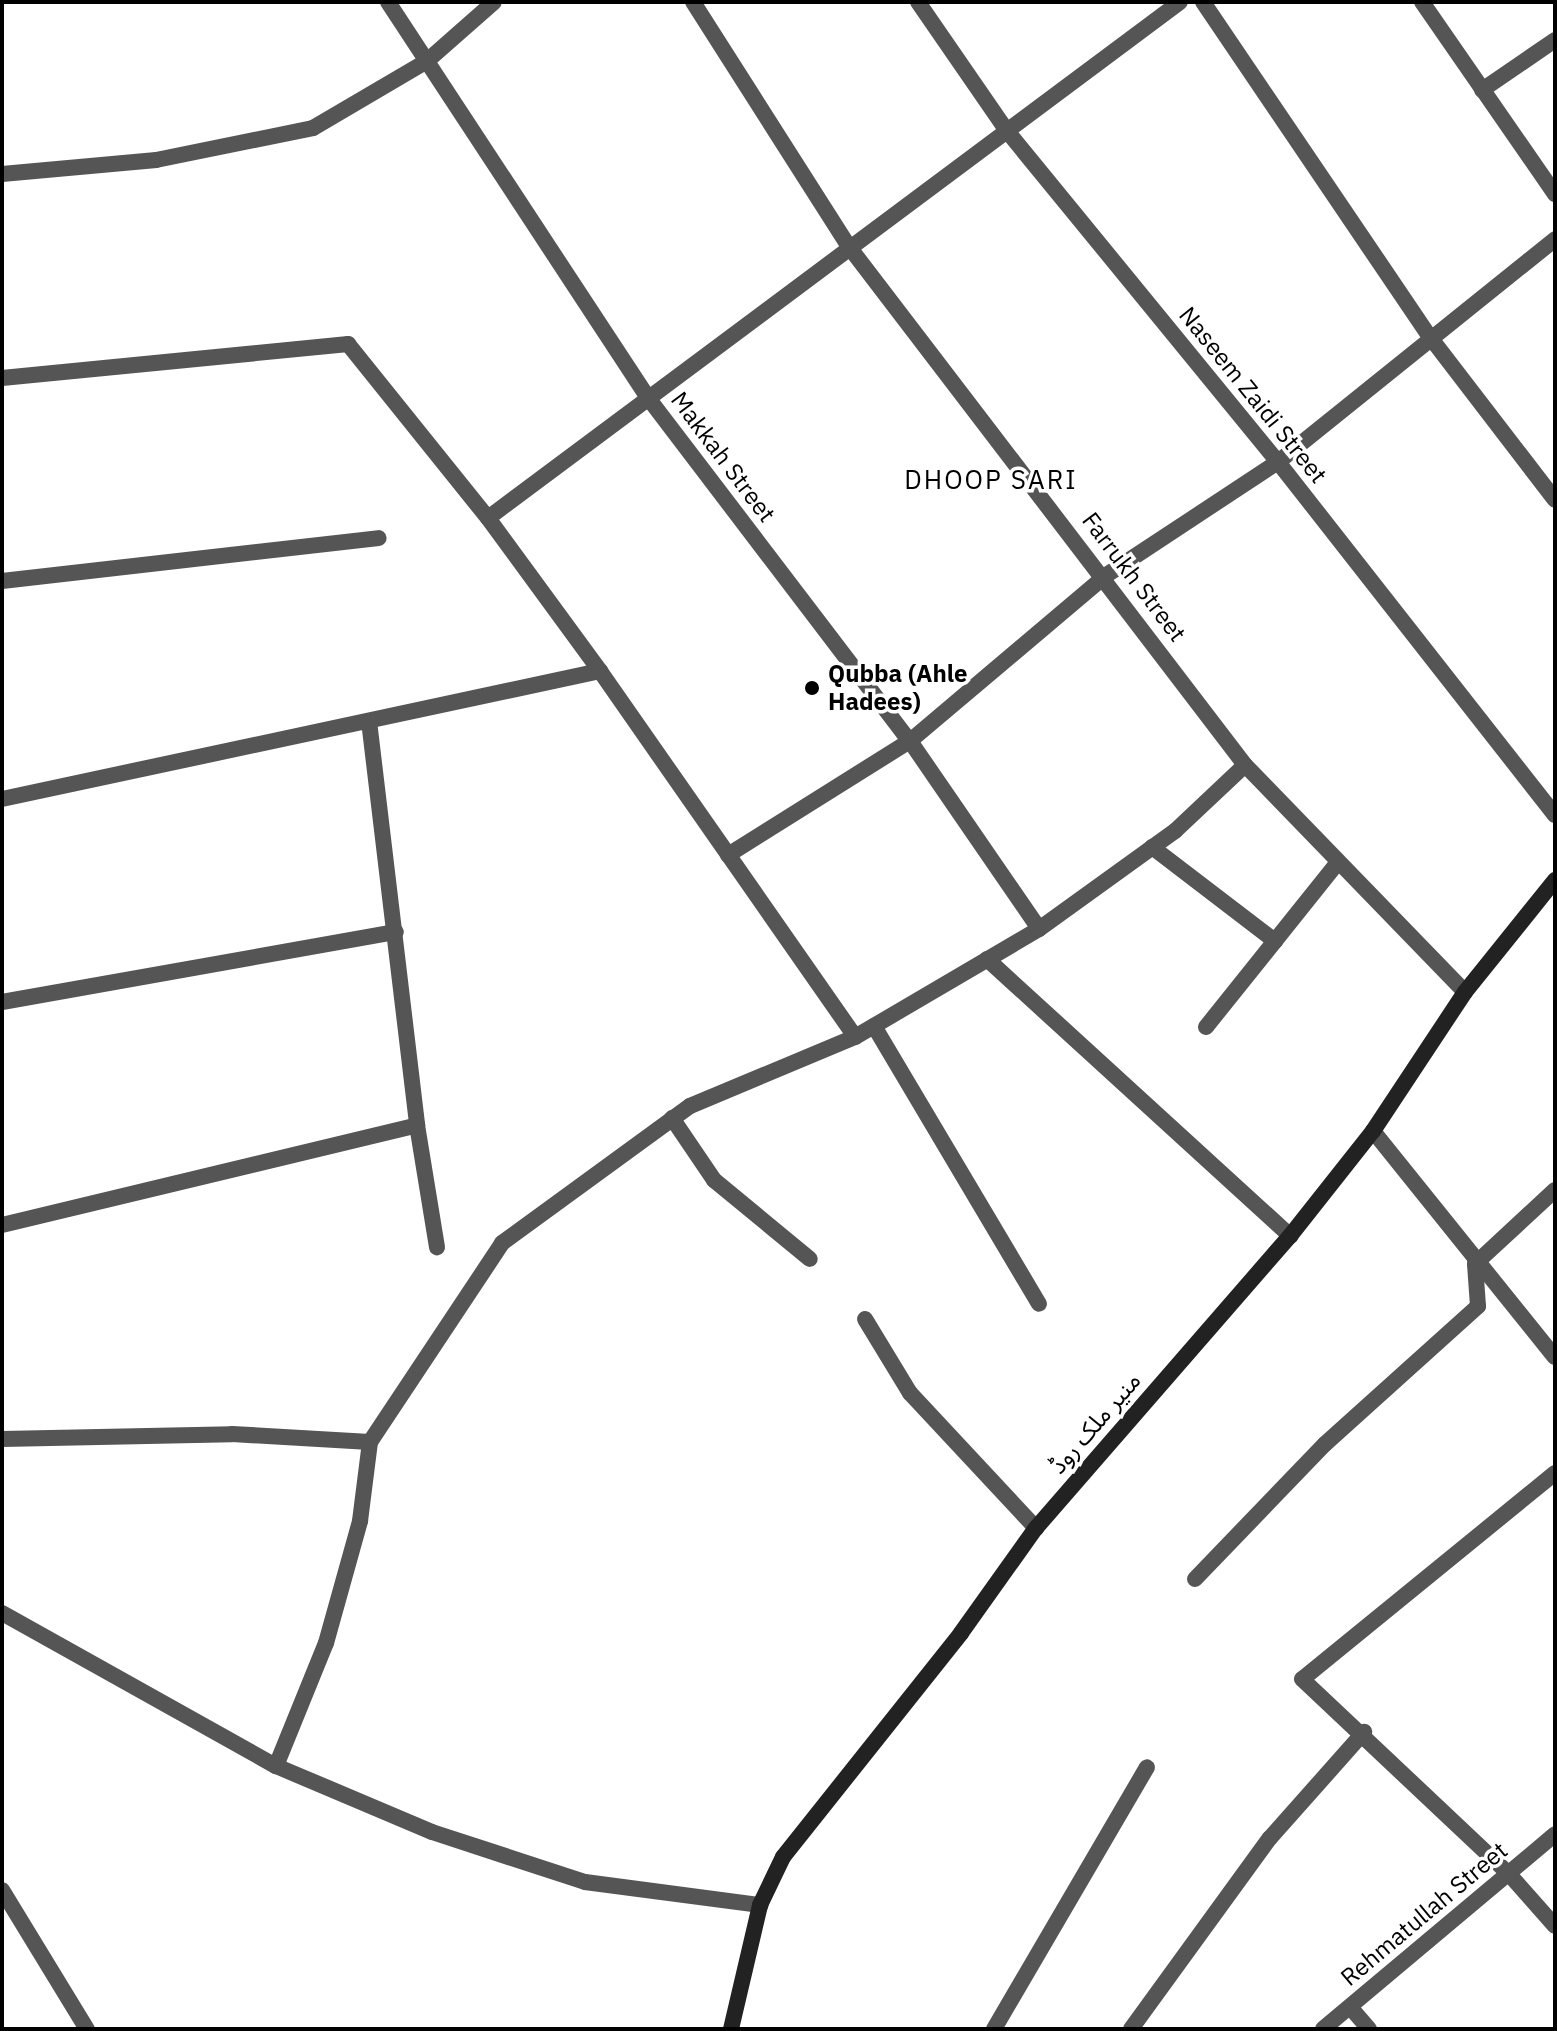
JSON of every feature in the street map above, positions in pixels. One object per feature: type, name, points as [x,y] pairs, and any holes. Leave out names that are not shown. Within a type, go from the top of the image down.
[{"type":"street","name":"Makkah Street","points":[[388,2],[649,399],[910,741],[1039,929]]},
{"type":"street","points":[[2,174],[156,160],[313,128],[427,61],[494,2]]},
{"type":"street","name":"Farrukh Street","points":[[693,2],[850,248],[1105,576],[1245,765],[1465,992]]},
{"type":"street","name":"Naseem Zaidi Street","points":[[918,2],[1007,131],[1278,462],[1555,815]]},
{"type":"street","points":[[488,518],[1180,2]]},
{"type":"street","points":[[1203,2],[1430,337],[1555,500]]},
{"type":"street","points":[[1422,2],[1555,194]]},
{"type":"street","points":[[1482,90],[1555,40]]},
{"type":"street","points":[[728,855],[910,741],[1105,576],[1278,462],[1555,239]]},
{"type":"street","points":[[2,378],[348,344],[488,518],[600,671],[855,1037]]},
{"type":"street","points":[[2,581],[379,538]]},
{"type":"street","points":[[2,799],[600,671]]},
{"type":"street","points":[[369,721],[417,1125],[437,1247]]},
{"type":"street","points":[[276,1766],[326,1643],[360,1521],[370,1442],[502,1243],[672,1118],[855,1037],[1039,929],[1152,847],[1245,765]]},
{"type":"street","points":[[1152,847],[1275,941]]},
{"type":"street","points":[[1206,1027],[1338,862]]},
{"type":"street","name":"منیر ملک روڈ","points":[[731,2029],[760,1905],[783,1857],[961,1633],[1036,1528],[1290,1236],[1373,1131],[1465,992],[1555,880]]},
{"type":"street","points":[[2,1002],[396,932]]},
{"type":"street","points":[[987,959],[1290,1236]]},
{"type":"street","points":[[874,1026],[1039,1304]]},
{"type":"street","points":[[672,1118],[714,1180],[810,1259]]},
{"type":"street","points":[[2,1225],[417,1125]]},
{"type":"street","points":[[1373,1131],[1475,1264],[1555,1357]]},
{"type":"street","points":[[1475,1264],[1555,1190]]},
{"type":"street","points":[[1195,1579],[1325,1444],[1478,1306],[1475,1264]]},
{"type":"street","points":[[865,1319],[910,1393],[1036,1528]]},
{"type":"street","points":[[2,1439],[232,1434],[370,1442]]},
{"type":"street","points":[[1555,1473],[1302,1679],[1364,1732],[1509,1874],[1555,1926]]},
{"type":"street","points":[[2,1613],[276,1766],[432,1832],[585,1882],[760,1905]]},
{"type":"street","points":[[1131,2029],[1270,1838],[1364,1732]]},
{"type":"street","points":[[994,2029],[1147,1767]]},
{"type":"street","name":"Rehmatullah Street","points":[[1323,2029],[1555,1834]]},
{"type":"street","points":[[2,1890],[87,2029]]},
{"type":"street","points":[[1350,2007],[1369,2029]]},
{"type":"place","name":"Qubba (Ahle Hadees)","points":[[812,688]]},
{"type":"district","name":"DHOOP SARI","points":[[991,480]]}]
